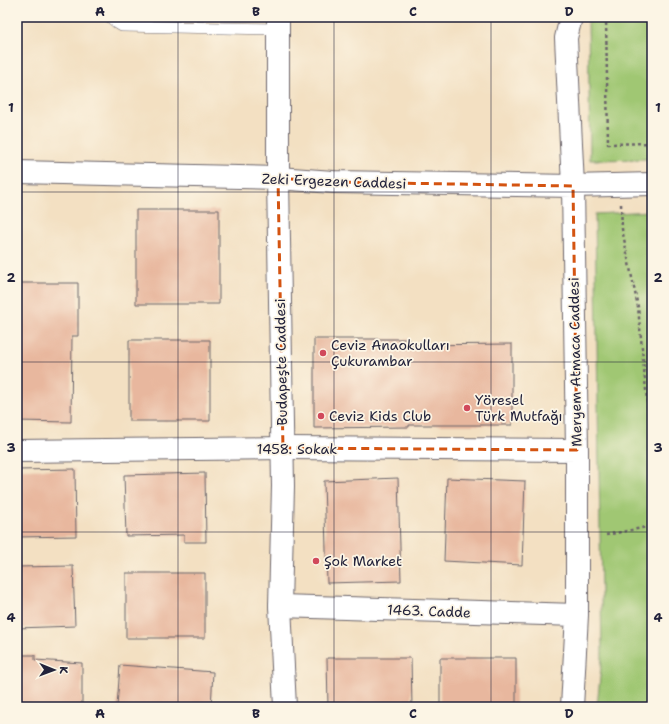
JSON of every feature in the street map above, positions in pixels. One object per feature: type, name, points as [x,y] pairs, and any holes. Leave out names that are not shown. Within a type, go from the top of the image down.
[{"type":"street","name":"Meryem Atmaca Caddesi","points":[[571,17],[566,38],[573,186],[577,450],[577,615],[572,707]]},
{"type":"street","name":"Budapeşte Caddesi","points":[[278,23],[278,178],[283,448],[280,606],[285,707]]},
{"type":"street","name":"Zeki Ergezen Caddesi","points":[[17,172],[278,178],[333,182],[573,186],[652,184]]},
{"type":"street","name":"1458. Sokak","points":[[17,451],[283,448],[577,450]]},
{"type":"street","name":"1463. Cadde","points":[[280,606],[577,615]]},
{"type":"lane","points":[[110,17],[122,26],[278,23]]},
{"type":"path","points":[[606,17],[608,144],[652,143]]},
{"type":"path","points":[[622,229],[638,307],[652,439]]},
{"type":"path","points":[[606,535],[652,526]]},
{"type":"highlighted area","points":[[278,178],[333,182],[573,186],[577,450],[283,448]]},
{"type":"green space","points":[[588,17],[652,17],[652,159],[590,160]]},
{"type":"green space","points":[[652,211],[652,707],[597,707],[602,657],[595,214]]},
{"type":"building","points":[[136,210],[219,210],[219,304],[136,304]]},
{"type":"building","points":[[17,283],[78,283],[78,336],[72,336],[71,422],[17,421]]},
{"type":"building","points":[[314,339],[409,339],[409,345],[512,344],[512,425],[409,425],[409,427],[314,428]]},
{"type":"building","points":[[129,340],[210,340],[210,421],[129,421]]},
{"type":"building","points":[[75,469],[76,536],[17,537],[17,470]]},
{"type":"building","points":[[205,473],[206,542],[184,542],[184,535],[126,536],[124,475]]},
{"type":"building","points":[[398,478],[401,581],[327,583],[324,481]]},
{"type":"building","points":[[447,478],[525,481],[522,565],[444,561]]},
{"type":"building","points":[[73,566],[75,626],[17,628],[17,567]]},
{"type":"building","points":[[126,573],[205,573],[205,638],[126,638]]},
{"type":"building","points":[[17,655],[35,655],[35,660],[82,663],[82,707],[17,707]]},
{"type":"building","points":[[327,658],[411,658],[412,707],[328,707]]},
{"type":"building","points":[[440,658],[516,658],[516,707],[440,707]]},
{"type":"building","points":[[120,665],[213,672],[211,707],[117,707]]},
{"type":"place","name":"Ceviz Anaokulları Çukurambar","points":[[323,353]]},
{"type":"place","name":"Yöresel Türk Mutfağı","points":[[467,408]]},
{"type":"place","name":"Ceviz Kids Club","points":[[321,416]]},
{"type":"place","name":"Şok Market","points":[[316,561]]}]
